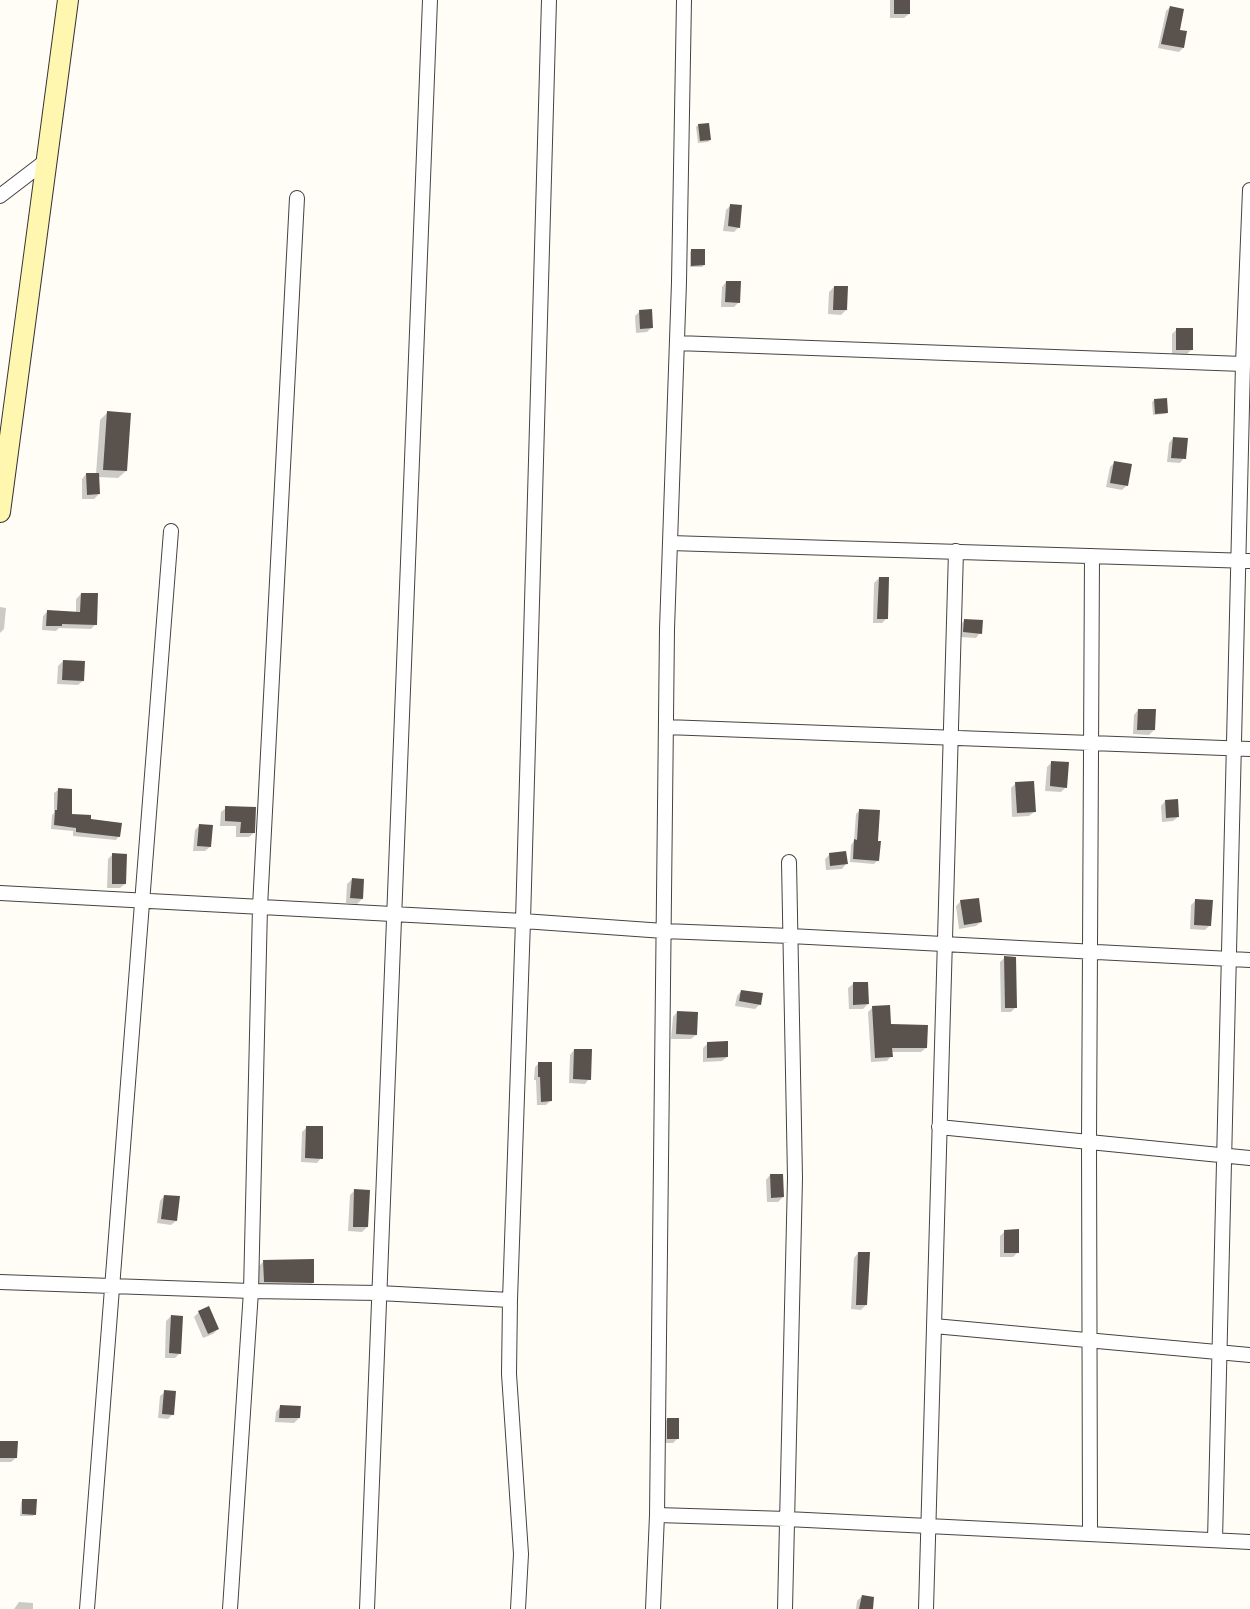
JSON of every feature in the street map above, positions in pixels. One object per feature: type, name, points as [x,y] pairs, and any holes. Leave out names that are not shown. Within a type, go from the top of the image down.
[{"type":"street","points":[[0,512],[68,0]]},
{"type":"street","points":[[367,1609],[430,0]]},
{"type":"street","points":[[518,1609],[521,1554],[509,1374],[510,1300],[523,921],[549,0]]},
{"type":"street","points":[[653,1609],[657,1515],[667,629],[677,343],[684,0]]},
{"type":"street","points":[[0,196],[47,160]]},
{"type":"street","points":[[1215,1540],[1234,748],[1244,561],[1243,364],[1250,190]]},
{"type":"street","points":[[230,1609],[251,1291],[260,907],[296,198]]},
{"type":"street","points":[[677,343],[1243,364]]},
{"type":"street","points":[[87,1609],[171,531]]},
{"type":"street","points":[[670,542],[1244,561]]},
{"type":"street","points":[[926,1609],[956,551]]},
{"type":"street","points":[[1090,1534],[1092,556]]},
{"type":"street","points":[[666,727],[1250,749]]},
{"type":"street","points":[[785,1609],[795,1178],[789,862]]},
{"type":"street","points":[[0,893],[523,921],[664,931],[1250,960]]},
{"type":"street","points":[[940,1127],[1250,1158]]},
{"type":"street","points":[[0,1282],[510,1300]]},
{"type":"street","points":[[934,1326],[1250,1354]]},
{"type":"street","points":[[657,1515],[788,1519],[1250,1542]]},
{"type":"building","points":[[894,0],[910,0],[910,14],[894,14]]},
{"type":"building","points":[[1170,6],[1184,9],[1180,30],[1187,31],[1184,48],[1161,44]]},
{"type":"building","points":[[709,123],[711,140],[700,141],[698,124]]},
{"type":"building","points":[[730,204],[742,205],[740,228],[728,226]]},
{"type":"building","points":[[691,249],[705,249],[705,265],[691,266]]},
{"type":"building","points":[[726,281],[741,281],[740,303],[725,302]]},
{"type":"building","points":[[834,286],[848,286],[847,310],[833,310]]},
{"type":"building","points":[[652,309],[653,328],[640,329],[639,310]]},
{"type":"building","points":[[1176,328],[1193,328],[1193,350],[1176,350]]},
{"type":"building","points":[[1167,398],[1168,413],[1155,414],[1154,399]]},
{"type":"building","points":[[107,411],[131,413],[127,471],[103,470]]},
{"type":"building","points":[[1173,437],[1188,438],[1186,459],[1171,458]]},
{"type":"building","points":[[1114,461],[1132,464],[1128,486],[1110,483]]},
{"type":"building","points":[[86,473],[99,473],[100,494],[87,495]]},
{"type":"building","points":[[879,577],[889,577],[888,619],[877,619]]},
{"type":"building","points":[[81,593],[98,593],[97,625],[62,624],[62,626],[46,626],[47,610],[80,612]]},
{"type":"building","points":[[964,619],[983,620],[982,634],[963,632]]},
{"type":"building","points":[[63,660],[85,661],[84,681],[62,680]]},
{"type":"building","points":[[1138,709],[1156,709],[1155,730],[1137,730]]},
{"type":"building","points":[[1051,761],[1069,762],[1067,788],[1050,786]]},
{"type":"building","points":[[1034,781],[1036,812],[1017,813],[1015,782]]},
{"type":"building","points":[[58,788],[72,789],[72,814],[91,815],[91,819],[122,823],[120,837],[76,832],[76,828],[54,825]]},
{"type":"building","points":[[1178,799],[1179,817],[1166,818],[1165,800]]},
{"type":"building","points":[[225,806],[256,807],[255,833],[240,833],[241,822],[225,821]]},
{"type":"building","points":[[859,809],[880,810],[878,841],[881,841],[879,861],[853,859],[854,839],[857,840]]},
{"type":"building","points":[[199,824],[213,825],[211,847],[197,846]]},
{"type":"building","points":[[846,851],[848,864],[830,866],[829,853]]},
{"type":"building","points":[[112,853],[127,854],[126,884],[112,884]]},
{"type":"building","points":[[352,878],[364,879],[363,899],[350,898]]},
{"type":"building","points":[[979,898],[982,922],[964,925],[960,900]]},
{"type":"building","points":[[1195,899],[1213,900],[1211,926],[1194,925]]},
{"type":"building","points":[[1004,956],[1016,957],[1017,1008],[1005,1008]]},
{"type":"building","points":[[853,982],[868,982],[869,1004],[853,1005]]},
{"type":"building","points":[[741,990],[763,993],[761,1005],[739,1001]]},
{"type":"building","points":[[890,1005],[891,1024],[928,1025],[927,1048],[892,1048],[893,1057],[875,1058],[872,1006]]},
{"type":"building","points":[[677,1011],[698,1012],[697,1035],[676,1034]]},
{"type":"building","points":[[728,1041],[728,1057],[707,1058],[707,1042]]},
{"type":"building","points":[[574,1049],[592,1049],[591,1080],[573,1079]]},
{"type":"building","points":[[538,1062],[552,1062],[552,1101],[541,1102]]},
{"type":"building","points":[[306,1126],[323,1126],[323,1159],[305,1158]]},
{"type":"building","points":[[770,1174],[783,1174],[784,1197],[771,1198]]},
{"type":"building","points":[[354,1189],[370,1190],[368,1227],[353,1227]]},
{"type":"building","points":[[164,1195],[180,1196],[177,1221],[161,1219]]},
{"type":"building","points":[[1019,1229],[1019,1253],[1004,1253],[1004,1230]]},
{"type":"building","points":[[858,1252],[870,1252],[867,1305],[856,1305]]},
{"type":"building","points":[[314,1259],[314,1283],[264,1282],[263,1260]]},
{"type":"building","points":[[209,1306],[219,1329],[208,1334],[198,1311]]},
{"type":"building","points":[[171,1315],[183,1316],[181,1354],[169,1353]]},
{"type":"building","points":[[164,1390],[176,1391],[174,1415],[162,1414]]},
{"type":"building","points":[[280,1405],[301,1406],[300,1418],[279,1418]]},
{"type":"building","points":[[667,1418],[679,1418],[679,1439],[667,1439]]},
{"type":"building","points":[[0,1441],[18,1441],[17,1458],[0,1458]]},
{"type":"building","points":[[22,1499],[37,1499],[36,1515],[22,1514]]},
{"type":"building","points":[[862,1595],[874,1597],[873,1609],[859,1609]]}]
